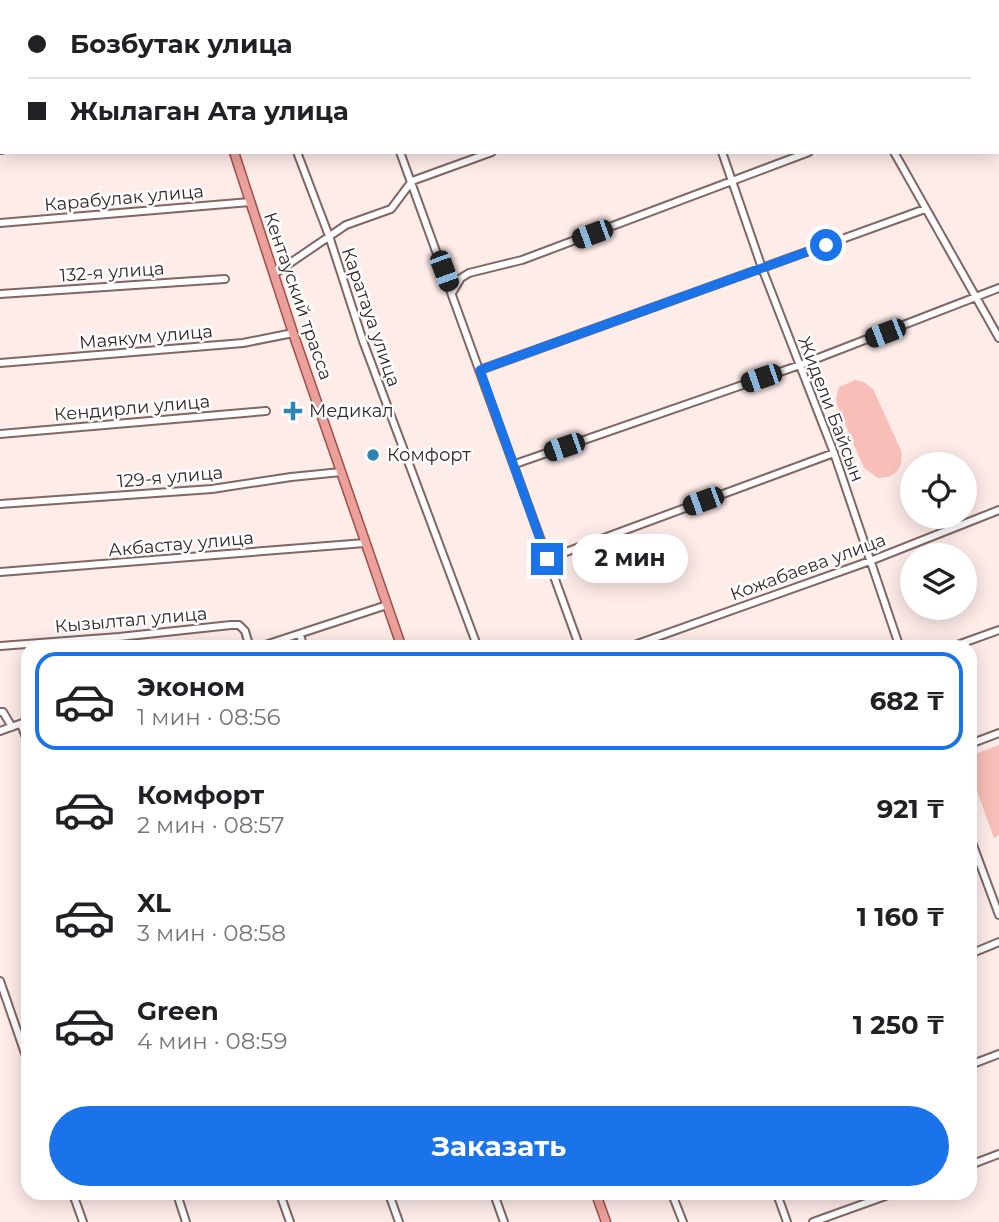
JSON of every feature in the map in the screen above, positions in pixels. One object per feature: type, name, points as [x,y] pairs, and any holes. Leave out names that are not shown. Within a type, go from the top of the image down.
[{"type":"main road","name":"Кентауский трасса","points":[[235,154],[293,333],[399,640]]},
{"type":"main road","points":[[598,1200],[606,1222]]},
{"type":"street","name":"Каратауа улица","points":[[298,154],[363,341],[475,640]]},
{"type":"street","points":[[401,154],[577,640]]},
{"type":"street","points":[[274,274],[346,225],[391,209],[412,181],[486,154]]},
{"type":"street","name":"Жидели Байсын","points":[[723,154],[762,268],[834,453],[897,640]]},
{"type":"street","points":[[452,293],[461,278],[469,273],[522,260],[804,154]]},
{"type":"street","points":[[895,154],[999,338]]},
{"type":"street","name":"Карабулак улица","points":[[0,223],[250,202]]},
{"type":"street","points":[[480,370],[925,209]]},
{"type":"street","name":"132-я улица","points":[[0,294],[225,279]]},
{"type":"street","points":[[515,464],[800,365],[999,288]]},
{"type":"street","name":"Маякум улица","points":[[0,363],[243,343],[293,333]]},
{"type":"street","name":"Кендирли улица","points":[[0,434],[266,411]]},
{"type":"street","points":[[547,559],[834,453]]},
{"type":"street","name":"129-я улица","points":[[0,504],[212,489],[341,472]]},
{"type":"street","name":"Кожабаева улица","points":[[648,640],[870,561],[999,510]]},
{"type":"street","name":"Акбастау улица","points":[[0,572],[365,543]]},
{"type":"street","points":[[283,640],[387,605]]},
{"type":"street","name":"Кызылтал улица","points":[[66,640],[239,625],[245,631],[248,640]]},
{"type":"street","points":[[970,640],[999,629]]},
{"type":"street","points":[[300,635],[302,640]]},
{"type":"street","name":"Кызылтал улица","points":[[0,646],[21,644]]},
{"type":"street","points":[[0,712],[3,712],[12,727]]},
{"type":"street","points":[[0,731],[21,724]]},
{"type":"street","points":[[977,741],[999,733]]},
{"type":"street","points":[[977,860],[999,915]]},
{"type":"street","points":[[977,951],[999,942]]},
{"type":"street","points":[[0,981],[21,1042]]},
{"type":"street","points":[[977,1062],[999,1054]]},
{"type":"street","points":[[977,1162],[999,1154]]},
{"type":"street","points":[[75,1200],[83,1222]]},
{"type":"street","points":[[179,1200],[186,1222]]},
{"type":"street","points":[[283,1200],[290,1222]]},
{"type":"street","points":[[391,1200],[400,1222]]},
{"type":"street","points":[[496,1200],[504,1222]]},
{"type":"street","points":[[674,1200],[683,1222]]},
{"type":"street","points":[[779,1200],[787,1222]]},
{"type":"street","points":[[813,1222],[874,1200]]},
{"type":"shaded area","points":[[855,380],[864,382],[873,389],[901,450],[900,467],[894,474],[878,478],[864,468],[837,405],[839,387]]},
{"type":"shaded area","points":[[999,745],[999,835],[994,838],[977,791],[977,753]]},
{"type":"place","name":"Медикал","points":[[293,411]]},
{"type":"place","name":"Комфорт","points":[[373,455]]},
{"type":"route","points":[[547,559],[480,370],[826,245]]}]
